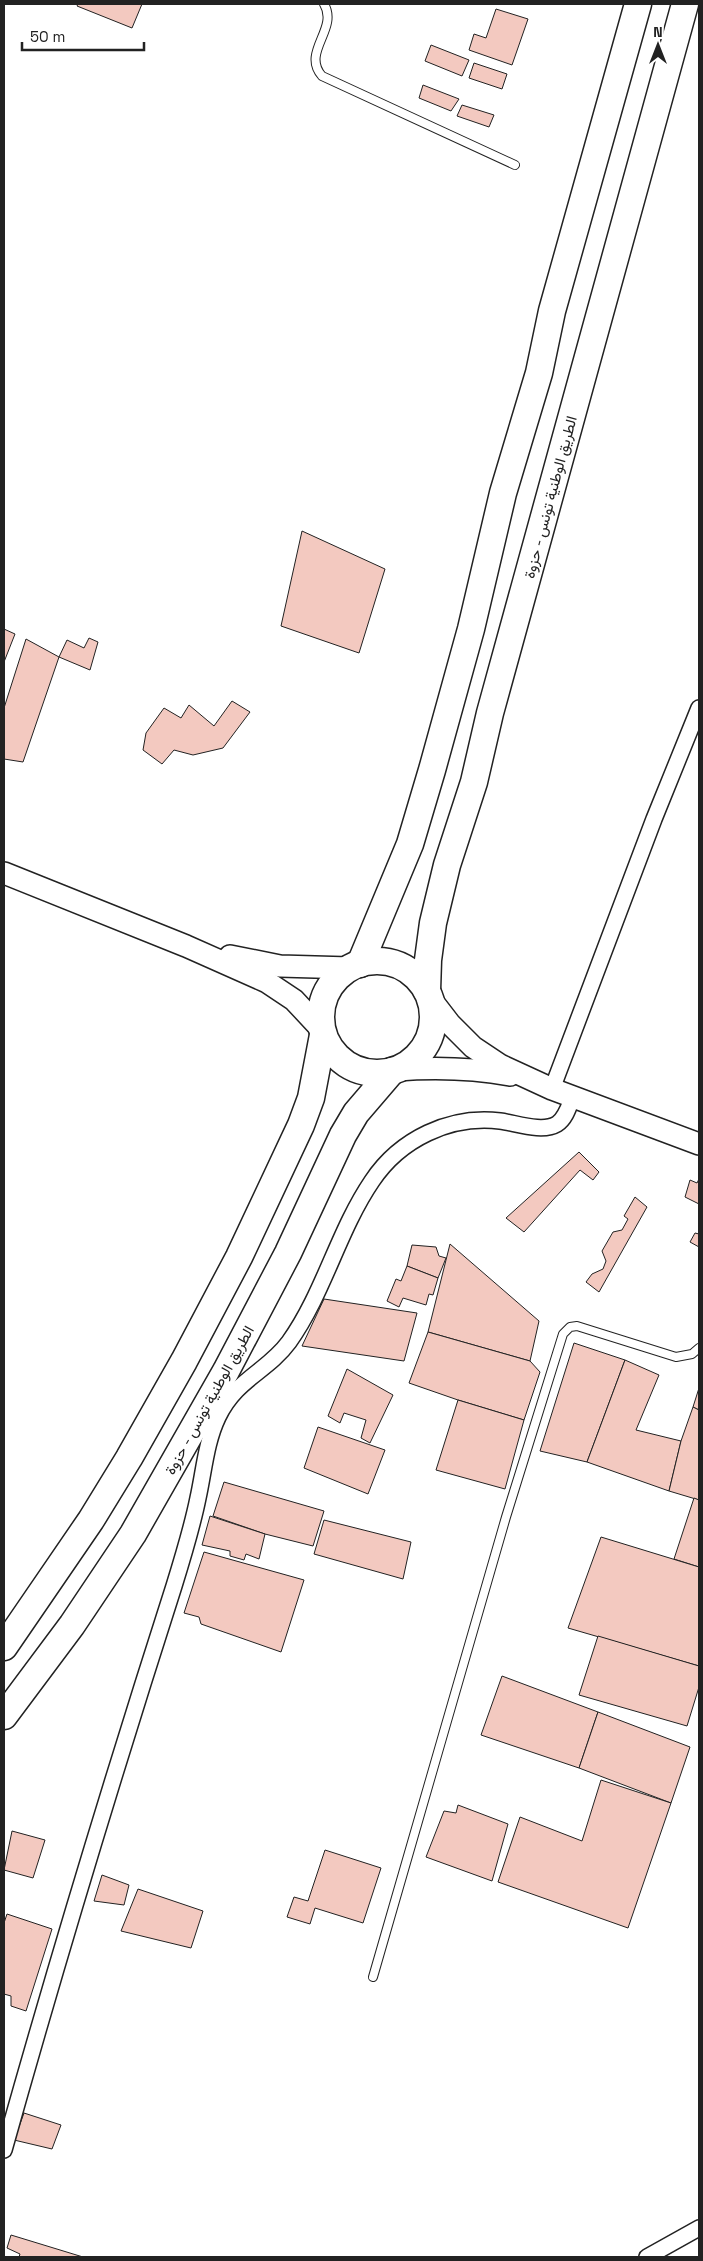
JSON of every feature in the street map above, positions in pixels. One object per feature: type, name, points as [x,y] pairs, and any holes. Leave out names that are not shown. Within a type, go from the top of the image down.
[{"type":"highway","points":[[355,966],[410,844],[471,629],[503,493],[539,373],[552,311],[638,4]]},
{"type":"highway","name":"الطريق الوطنية تونس - حزوة","points":[[428,995],[428,960],[433,923],[447,865],[474,782],[490,713],[685,4]]},
{"type":"highway","points":[[4,1647],[91,1520],[115,1481],[161,1403],[220,1292],[301,1125],[311,1098],[322,1032],[320,1012],[325,994],[335,979],[355,966],[379,961],[398,965],[415,976],[428,995],[433,1015],[431,1033],[424,1048],[412,1061],[395,1071],[375,1074],[358,1071],[343,1062],[331,1050],[322,1032]]},
{"type":"highway","name":"الطريق الوطنية تونس - حزوة","points":[[4,1716],[72,1625],[137,1527],[226,1371],[288,1253],[343,1135],[356,1113],[395,1071]]},
{"type":"main road","points":[[4,873],[186,946],[282,992],[322,1032]]},
{"type":"main road","points":[[186,946],[280,966],[355,966]]},
{"type":"main road","points":[[428,995],[450,1024],[473,1047],[500,1065],[552,1089],[699,1144]]},
{"type":"main road","points":[[395,1071],[442,1067],[486,1071],[530,1079]]},
{"type":"street","points":[[552,1089],[654,819],[699,708]]},
{"type":"street","points":[[4,2150],[125,1738],[191,1532],[210,1441],[226,1401],[238,1387],[278,1354],[290,1340],[324,1279],[361,1197],[375,1176],[393,1158],[435,1128],[455,1122],[497,1121],[542,1127],[551,1126],[564,1118],[573,1096]]},
{"type":"street","points":[[647,2257],[699,2228]]},
{"type":"lane","points":[[324,4],[328,18],[315,58],[316,68],[322,76],[515,165]]},
{"type":"lane","points":[[373,1977],[506,1517],[563,1334],[570,1327],[577,1326],[676,1357],[692,1354],[699,1348]]},
{"type":"building","points":[[78,4],[142,4],[132,28],[77,6]]},
{"type":"building","points":[[496,9],[528,19],[512,65],[469,50],[474,34],[486,38]]},
{"type":"building","points":[[431,45],[469,60],[462,76],[425,61]]},
{"type":"building","points":[[474,63],[507,74],[502,89],[469,78]]},
{"type":"building","points":[[423,85],[459,99],[451,111],[419,98]]},
{"type":"building","points":[[462,105],[494,115],[489,127],[457,116]]},
{"type":"building","points":[[302,531],[385,569],[359,653],[281,626]]},
{"type":"building","points":[[4,629],[15,634],[4,662]]},
{"type":"building","points":[[89,638],[98,642],[90,670],[59,657],[67,640],[84,648]]},
{"type":"building","points":[[26,639],[59,657],[23,762],[4,759],[4,708]]},
{"type":"building","points":[[232,701],[250,712],[223,748],[193,755],[174,750],[162,764],[143,750],[146,733],[164,708],[181,718],[189,705],[214,726]]},
{"type":"building","points":[[579,1152],[599,1172],[593,1180],[580,1170],[524,1232],[506,1218]]},
{"type":"building","points":[[699,1179],[699,1204],[685,1197],[690,1180],[697,1183]]},
{"type":"building","points":[[635,1197],[647,1207],[599,1292],[586,1282],[592,1274],[603,1269],[606,1261],[602,1251],[613,1232],[622,1230],[628,1219],[624,1216]]},
{"type":"building","points":[[695,1233],[699,1234],[699,1247],[690,1242]]},
{"type":"building","points":[[450,1244],[539,1321],[530,1361],[428,1332]]},
{"type":"building","points":[[412,1245],[436,1247],[439,1256],[446,1258],[438,1278],[407,1266]]},
{"type":"building","points":[[407,1266],[438,1278],[433,1295],[429,1294],[426,1305],[403,1298],[399,1307],[387,1301],[396,1279],[401,1281]]},
{"type":"building","points":[[324,1299],[417,1313],[404,1361],[302,1346]]},
{"type":"building","points":[[428,1332],[530,1361],[540,1372],[524,1420],[409,1383]]},
{"type":"building","points":[[574,1343],[625,1360],[587,1462],[540,1451]]},
{"type":"building","points":[[625,1360],[659,1375],[636,1430],[681,1441],[669,1491],[587,1462]]},
{"type":"building","points":[[347,1369],[393,1395],[370,1443],[361,1438],[366,1420],[344,1413],[340,1423],[328,1416]]},
{"type":"building","points":[[699,1388],[699,1410],[693,1407]]},
{"type":"building","points":[[458,1400],[524,1420],[505,1489],[436,1470]]},
{"type":"building","points":[[693,1407],[699,1410],[699,1500],[669,1491],[681,1441]]},
{"type":"building","points":[[318,1427],[385,1450],[368,1494],[304,1468]]},
{"type":"building","points":[[224,1482],[324,1511],[313,1546],[265,1534],[213,1516]]},
{"type":"building","points":[[694,1498],[699,1500],[699,1567],[674,1559]]},
{"type":"building","points":[[210,1516],[265,1534],[259,1559],[246,1554],[244,1560],[230,1556],[230,1551],[202,1545]]},
{"type":"building","points":[[324,1520],[411,1542],[403,1579],[314,1554]]},
{"type":"building","points":[[601,1537],[699,1567],[699,1666],[568,1628]]},
{"type":"building","points":[[204,1552],[304,1580],[281,1652],[201,1624],[199,1617],[184,1613]]},
{"type":"building","points":[[598,1636],[699,1666],[699,1687],[687,1726],[579,1695]]},
{"type":"building","points":[[502,1676],[598,1712],[579,1768],[481,1735]]},
{"type":"building","points":[[598,1712],[690,1747],[671,1803],[579,1768]]},
{"type":"building","points":[[601,1780],[671,1803],[628,1928],[498,1882],[520,1817],[582,1841]]},
{"type":"building","points":[[458,1805],[508,1824],[492,1881],[426,1857],[444,1811],[456,1813]]},
{"type":"building","points":[[12,1831],[45,1840],[33,1878],[4,1870]]},
{"type":"building","points":[[325,1850],[381,1868],[363,1923],[315,1908],[310,1924],[287,1917],[294,1897],[308,1901]]},
{"type":"building","points":[[102,1875],[129,1885],[124,1905],[94,1901]]},
{"type":"building","points":[[138,1889],[203,1911],[191,1948],[121,1931]]},
{"type":"building","points":[[7,1914],[52,1929],[26,2011],[11,2006],[11,1996],[4,1994],[4,1923]]},
{"type":"building","points":[[24,2113],[61,2125],[52,2149],[14,2140]]},
{"type":"building","points":[[11,2235],[83,2257],[19,2257],[20,2254],[7,2248]]}]
